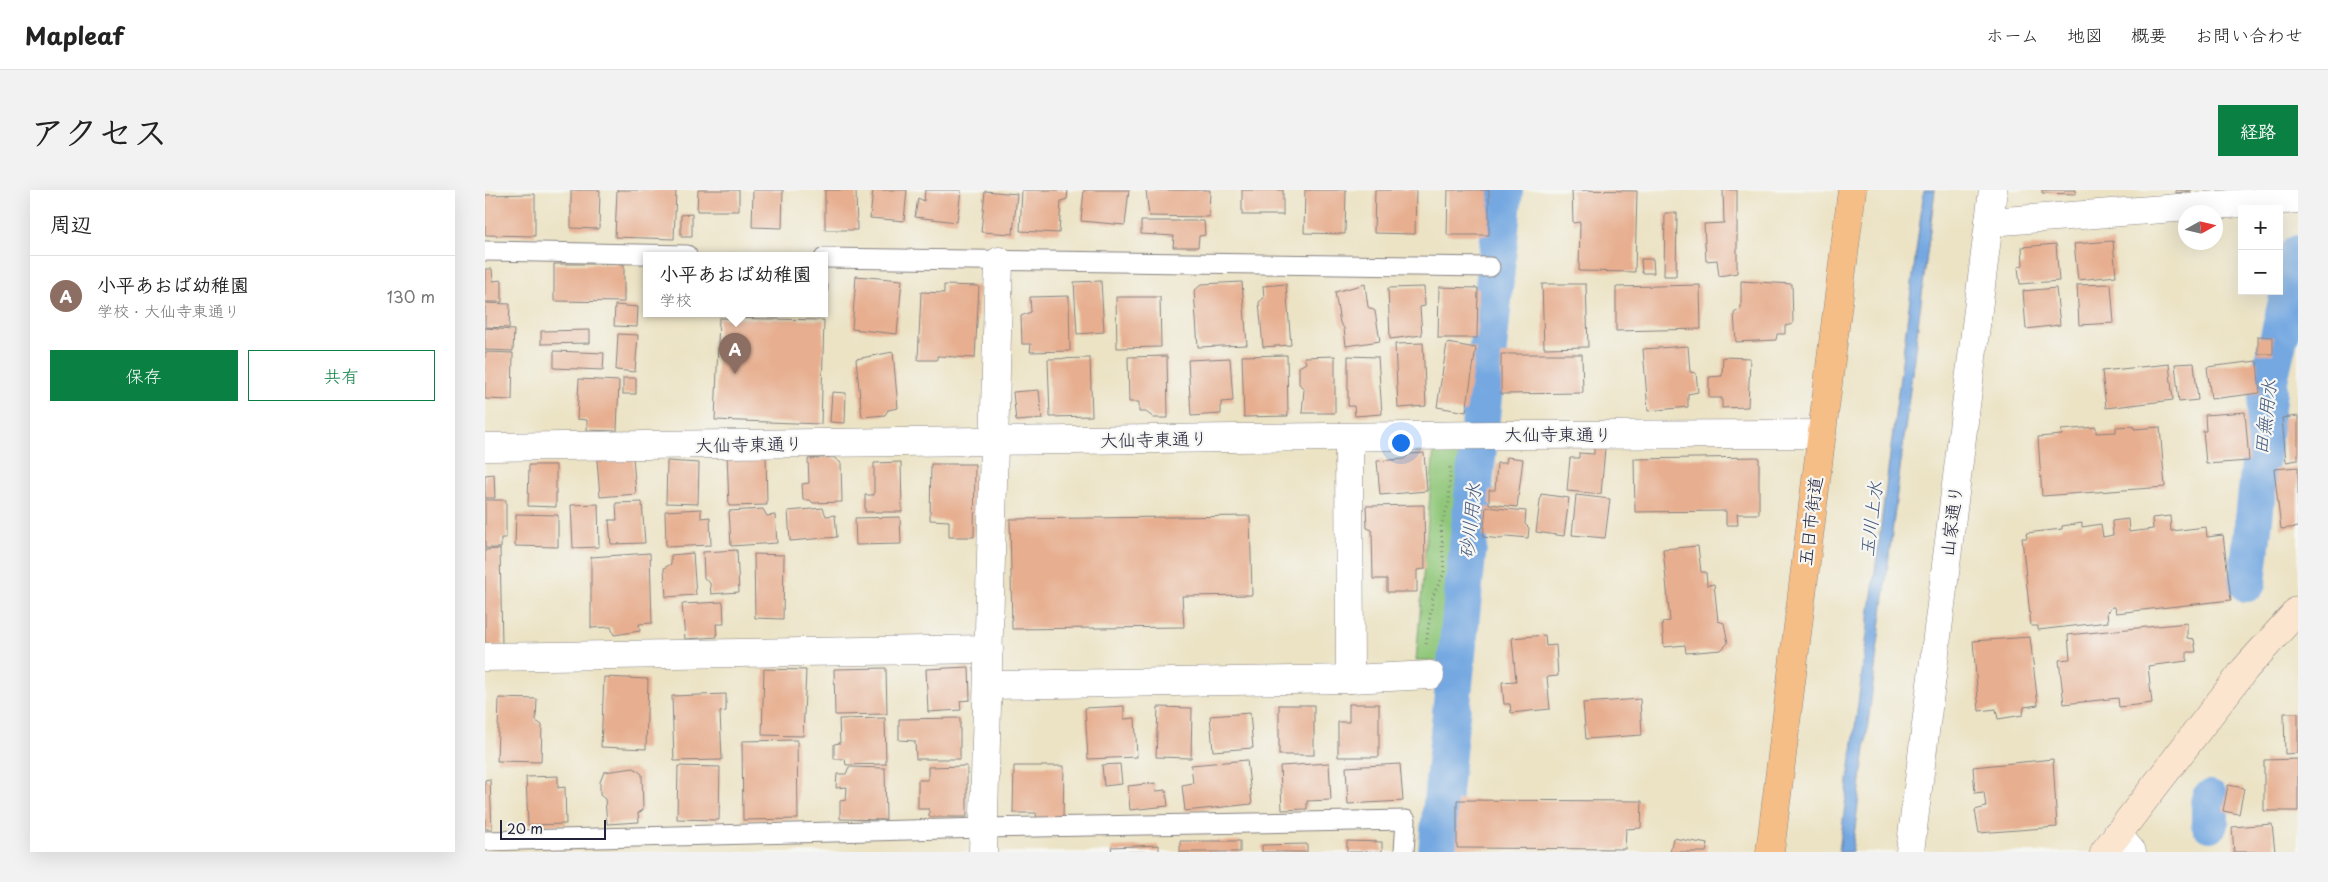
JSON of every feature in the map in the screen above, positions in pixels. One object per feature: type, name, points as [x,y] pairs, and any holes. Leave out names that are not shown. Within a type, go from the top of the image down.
[{"type":"main road","name":"五日市街道","points":[[1771,852],[1852,190]]},
{"type":"street","name":"山家通り","points":[[1910,852],[1993,190]]},
{"type":"street","points":[[1989,222],[2295,199]]},
{"type":"street","points":[[983,840],[999,261]]},
{"type":"street","name":"大仙寺東通り","points":[[485,448],[1456,437],[1491,435],[1822,434]]},
{"type":"street","points":[[1349,438],[1350,678]]},
{"type":"street","points":[[2118,846],[2245,669],[2298,610]]},
{"type":"street","points":[[485,657],[989,649]]},
{"type":"street","points":[[988,685],[1426,675]]},
{"type":"lane","points":[[485,251],[643,254]]},
{"type":"lane","points":[[828,258],[1489,267]]},
{"type":"lane","points":[[485,841],[983,840],[1407,820],[1404,852]]},
{"type":"path","points":[[1426,675],[1433,596],[1444,573],[1441,526],[1449,502],[1456,437]]},
{"type":"green space","points":[[1467,444],[1445,661],[1416,660],[1434,447]]},
{"type":"water","points":[[1924,190],[1935,190],[1852,852],[1839,852]]},
{"type":"building","points":[[571,190],[600,190],[599,229],[571,228]]},
{"type":"building","points":[[617,190],[676,190],[674,239],[615,237]]},
{"type":"building","points":[[698,190],[739,190],[739,211],[697,211]]},
{"type":"building","points":[[753,190],[783,190],[782,228],[752,227]]},
{"type":"building","points":[[825,190],[856,190],[857,230],[825,230]]},
{"type":"building","points":[[873,190],[907,190],[904,221],[870,218]]},
{"type":"building","points":[[925,190],[961,190],[957,222],[915,217],[918,198],[924,201]]},
{"type":"building","points":[[1022,190],[1068,190],[1067,199],[1061,201],[1059,233],[1020,231]]},
{"type":"building","points":[[1084,190],[1129,190],[1125,225],[1081,221]]},
{"type":"building","points":[[1146,190],[1210,190],[1209,217],[1149,216]]},
{"type":"building","points":[[1242,190],[1283,190],[1283,215],[1242,215]]},
{"type":"building","points":[[1305,190],[1346,190],[1345,234],[1304,233]]},
{"type":"building","points":[[1375,190],[1416,190],[1415,234],[1374,233]]},
{"type":"building","points":[[1448,190],[1489,190],[1489,235],[1447,235]]},
{"type":"building","points":[[1572,190],[1637,191],[1635,272],[1579,271],[1580,222],[1573,223]]},
{"type":"building","points":[[1723,190],[1737,190],[1737,273],[1719,276],[1717,260],[1706,261],[1704,224],[1724,223]]},
{"type":"building","points":[[2042,190],[2076,190],[2076,194],[2042,193]]},
{"type":"building","points":[[2176,190],[2191,190],[2191,191],[2176,193]]},
{"type":"building","points":[[985,191],[1017,194],[1013,234],[981,232]]},
{"type":"building","points":[[535,194],[535,236],[485,235],[485,195]]},
{"type":"building","points":[[1665,213],[1677,213],[1676,276],[1664,276]]},
{"type":"building","points":[[692,214],[692,237],[681,237],[681,215]]},
{"type":"building","points":[[1141,221],[1204,221],[1205,235],[1199,236],[1198,247],[1173,247],[1174,236],[1141,234]]},
{"type":"building","points":[[2113,241],[2116,276],[2078,280],[2074,244]]},
{"type":"building","points":[[2056,244],[2059,281],[2020,284],[2018,267],[2023,265],[2022,247]]},
{"type":"building","points":[[1641,259],[1653,259],[1654,273],[1642,273]]},
{"type":"building","points":[[554,264],[624,264],[624,302],[554,301]]},
{"type":"building","points":[[485,269],[492,269],[493,281],[502,280],[502,302],[485,302]]},
{"type":"building","points":[[856,276],[902,280],[897,334],[852,329]]},
{"type":"building","points":[[1101,281],[1104,332],[1077,334],[1074,282]]},
{"type":"building","points":[[1741,281],[1792,284],[1793,324],[1785,326],[1785,334],[1777,334],[1776,340],[1736,342],[1734,313],[1741,309]]},
{"type":"building","points":[[1242,282],[1247,345],[1198,347],[1194,291],[1202,284]]},
{"type":"building","points":[[1286,284],[1291,345],[1263,347],[1259,302],[1264,298],[1263,286]]},
{"type":"building","points":[[1365,284],[1368,307],[1375,311],[1380,341],[1346,346],[1344,328],[1340,323],[1335,292]]},
{"type":"building","points":[[1542,284],[1586,284],[1588,347],[1544,348]]},
{"type":"building","points":[[2111,284],[2114,323],[2079,325],[2077,285]]},
{"type":"building","points":[[944,285],[979,286],[975,358],[937,356],[937,360],[918,360],[921,292],[944,293]]},
{"type":"building","points":[[1700,285],[1701,329],[1616,331],[1616,287]]},
{"type":"building","points":[[1424,287],[1425,306],[1420,307],[1422,335],[1390,339],[1388,288]]},
{"type":"building","points":[[1439,287],[1478,288],[1477,338],[1438,338]]},
{"type":"building","points":[[2056,288],[2060,325],[2026,329],[2023,291]]},
{"type":"building","points":[[1069,296],[1070,351],[1030,352],[1031,344],[1022,344],[1021,316],[1031,312],[1030,297]]},
{"type":"building","points":[[1116,297],[1160,297],[1161,347],[1117,348]]},
{"type":"building","points":[[485,303],[510,304],[509,328],[485,327]]},
{"type":"building","points":[[615,305],[638,307],[637,327],[614,326]]},
{"type":"building","points":[[719,318],[824,320],[821,424],[715,420]]},
{"type":"building","points":[[485,328],[514,330],[513,351],[485,350]]},
{"type":"building","points":[[590,330],[590,343],[541,344],[541,331]]},
{"type":"building","points":[[618,334],[638,335],[635,372],[616,370]]},
{"type":"building","points":[[2258,336],[2273,337],[2273,354],[2258,354]]},
{"type":"building","points":[[1423,343],[1426,406],[1398,408],[1395,344]]},
{"type":"building","points":[[1447,343],[1476,348],[1466,412],[1437,407]]},
{"type":"building","points":[[1688,346],[1690,372],[1696,373],[1698,392],[1688,394],[1688,407],[1648,411],[1643,349]]},
{"type":"building","points":[[554,351],[604,353],[603,370],[554,368]]},
{"type":"building","points":[[485,352],[513,353],[512,400],[485,399]]},
{"type":"building","points":[[893,352],[898,408],[888,410],[885,415],[862,417],[856,359]]},
{"type":"building","points":[[1501,354],[1582,354],[1583,393],[1501,394]]},
{"type":"building","points":[[1287,355],[1288,416],[1244,417],[1242,356]]},
{"type":"building","points":[[1167,356],[1168,418],[1154,418],[1146,412],[1139,412],[1139,402],[1129,402],[1128,357]]},
{"type":"building","points":[[1335,356],[1335,413],[1302,413],[1304,389],[1299,384],[1299,367],[1306,363],[1304,357]]},
{"type":"building","points":[[1348,356],[1378,357],[1382,414],[1355,416],[1354,406],[1348,406]]},
{"type":"building","points":[[1723,357],[1750,358],[1748,407],[1722,408],[1722,398],[1709,398],[1709,377],[1722,376]]},
{"type":"building","points":[[1090,358],[1092,416],[1050,417],[1048,359]]},
{"type":"building","points":[[1230,358],[1233,401],[1221,402],[1221,414],[1191,416],[1188,360]]},
{"type":"building","points":[[2257,361],[2260,393],[2211,399],[2207,367]]},
{"type":"building","points":[[2194,363],[2198,400],[2179,402],[2175,364]]},
{"type":"building","points":[[2169,364],[2173,400],[2106,408],[2102,371]]},
{"type":"building","points":[[623,378],[636,378],[636,394],[623,394]]},
{"type":"building","points":[[579,379],[619,381],[617,431],[587,430],[587,420],[577,419]]},
{"type":"building","points":[[1039,390],[1042,419],[1016,421],[1013,392]]},
{"type":"building","points":[[832,392],[846,393],[845,423],[830,422]]},
{"type":"building","points":[[2245,412],[2249,461],[2206,464],[2203,431],[2206,431],[2205,415]]},
{"type":"building","points":[[2298,416],[2298,460],[2286,462],[2282,418]]},
{"type":"building","points":[[2134,426],[2134,429],[2160,427],[2165,487],[2042,496],[2038,437],[2062,435],[2061,430],[2096,427],[2096,433],[2116,432],[2116,427]]},
{"type":"building","points":[[1594,447],[1605,448],[1601,494],[1567,491],[1570,458],[1579,458],[1579,453],[1594,454]]},
{"type":"building","points":[[1424,453],[1427,491],[1380,495],[1377,461],[1404,459],[1410,454]]},
{"type":"building","points":[[727,454],[766,455],[767,505],[729,506]]},
{"type":"building","points":[[633,457],[636,494],[600,497],[597,460]]},
{"type":"building","points":[[833,457],[841,463],[842,502],[813,503],[810,500],[803,500],[802,484],[809,483],[808,459]]},
{"type":"building","points":[[1507,457],[1523,459],[1517,507],[1489,504],[1489,490],[1495,490],[1497,463],[1506,463]]},
{"type":"building","points":[[1759,457],[1759,514],[1737,514],[1738,525],[1726,525],[1726,511],[1635,512],[1634,459]]},
{"type":"building","points":[[667,461],[699,463],[698,504],[666,503]]},
{"type":"building","points":[[901,462],[902,512],[865,512],[865,495],[874,495],[874,463]]},
{"type":"building","points":[[931,464],[975,464],[974,537],[949,537],[949,521],[930,520]]},
{"type":"building","points":[[529,465],[556,465],[556,507],[528,506]]},
{"type":"building","points":[[2298,467],[2298,527],[2281,529],[2274,469]]},
{"type":"building","points":[[494,474],[495,498],[485,498],[485,475]]},
{"type":"building","points":[[1541,494],[1569,498],[1564,536],[1536,532]]},
{"type":"building","points":[[1576,495],[1610,499],[1605,538],[1572,535]]},
{"type":"building","points":[[485,500],[506,500],[506,538],[501,538],[501,548],[485,548]]},
{"type":"building","points":[[642,502],[645,543],[611,544],[609,520],[617,520],[616,503]]},
{"type":"building","points":[[598,504],[599,547],[573,548],[571,505]]},
{"type":"building","points":[[1424,505],[1425,569],[1417,570],[1417,592],[1387,592],[1387,579],[1373,579],[1372,530],[1367,528],[1366,506]]},
{"type":"building","points":[[1486,507],[1526,511],[1525,524],[1529,528],[1528,538],[1507,536],[1501,539],[1483,537]]},
{"type":"building","points":[[823,508],[826,516],[835,515],[837,537],[790,541],[788,511]]},
{"type":"building","points":[[701,509],[701,518],[710,517],[711,545],[666,547],[665,511]]},
{"type":"building","points":[[763,509],[767,516],[775,515],[777,543],[731,546],[729,511]]},
{"type":"building","points":[[516,514],[558,515],[558,547],[515,546]]},
{"type":"building","points":[[1250,516],[1252,595],[1182,596],[1184,627],[1012,629],[1010,519]]},
{"type":"building","points":[[2170,516],[2171,531],[2206,527],[2207,537],[2223,535],[2231,600],[2116,613],[2115,607],[2112,607],[2107,612],[2108,622],[2038,630],[2038,626],[2031,626],[2022,538],[2027,538],[2026,533],[2062,529],[2062,526],[2082,523],[2082,527],[2101,524],[2103,537],[2113,535],[2112,521],[2128,519],[2129,532],[2153,529],[2152,518]]},
{"type":"building","points":[[900,517],[901,544],[856,545],[855,518]]},
{"type":"building","points":[[1698,546],[1701,572],[1706,572],[1707,585],[1714,584],[1718,621],[1724,623],[1728,643],[1721,650],[1686,653],[1685,645],[1664,647],[1662,622],[1670,621],[1663,549]]},
{"type":"building","points":[[500,549],[502,645],[485,646],[485,550]]},
{"type":"building","points":[[737,550],[739,592],[711,594],[710,583],[704,578],[703,552]]},
{"type":"building","points":[[650,553],[652,623],[639,624],[640,631],[614,635],[611,627],[591,628],[591,557]]},
{"type":"building","points":[[693,553],[696,595],[666,597],[664,568],[671,564],[671,555]]},
{"type":"building","points":[[754,554],[784,555],[783,619],[755,618]]},
{"type":"building","points":[[723,602],[724,624],[716,624],[717,637],[685,639],[682,604]]},
{"type":"building","points":[[2187,623],[2187,638],[2194,639],[2196,652],[2187,652],[2187,661],[2148,666],[2152,703],[2119,707],[2118,698],[2064,704],[2059,660],[2070,659],[2068,635]]},
{"type":"building","points":[[1545,635],[1546,646],[1556,645],[1558,676],[1547,677],[1550,709],[1511,713],[1510,704],[1504,704],[1502,682],[1516,681],[1512,638]]},
{"type":"building","points":[[2030,637],[2038,705],[2024,707],[2023,715],[1998,719],[1996,709],[1979,711],[1973,641]]},
{"type":"building","points":[[969,667],[970,700],[960,701],[961,710],[928,712],[926,669]]},
{"type":"building","points":[[886,668],[887,714],[835,715],[834,669]]},
{"type":"building","points":[[764,669],[806,670],[803,736],[762,735]]},
{"type":"building","points":[[604,677],[648,679],[646,749],[601,747]]},
{"type":"building","points":[[726,694],[726,711],[720,712],[722,760],[674,761],[672,696]]},
{"type":"building","points":[[499,698],[537,699],[536,721],[542,725],[541,762],[497,761]]},
{"type":"building","points":[[1640,699],[1642,735],[1586,739],[1583,703]]},
{"type":"building","points":[[1349,704],[1379,704],[1379,757],[1338,757],[1338,722],[1349,722]]},
{"type":"building","points":[[1279,705],[1314,705],[1314,755],[1279,755]]},
{"type":"building","points":[[1124,706],[1124,719],[1135,718],[1137,757],[1088,759],[1085,708]]},
{"type":"building","points":[[1158,707],[1192,708],[1191,758],[1156,757]]},
{"type":"building","points":[[1250,713],[1253,748],[1213,751],[1210,716]]},
{"type":"building","points":[[2284,713],[2298,713],[2298,753],[2285,754]]},
{"type":"building","points":[[885,718],[886,764],[846,765],[845,759],[834,759],[834,744],[840,743],[839,719]]},
{"type":"building","points":[[960,718],[960,759],[916,759],[915,741],[899,740],[899,719]]},
{"type":"building","points":[[797,740],[798,819],[743,820],[742,741]]},
{"type":"building","points":[[2053,759],[2057,827],[1979,833],[1975,810],[1986,807],[1984,792],[1975,793],[1973,767]]},
{"type":"building","points":[[2298,759],[2298,811],[2264,811],[2264,760]]},
{"type":"building","points":[[1247,760],[1252,804],[1185,811],[1182,785],[1193,783],[1191,765]]},
{"type":"building","points":[[1329,763],[1331,800],[1307,801],[1307,809],[1282,810],[1280,766]]},
{"type":"building","points":[[1120,764],[1122,784],[1104,786],[1102,765]]},
{"type":"building","points":[[1400,764],[1403,801],[1348,804],[1346,767]]},
{"type":"building","points":[[678,766],[720,767],[719,820],[677,819]]},
{"type":"building","points":[[967,766],[967,817],[929,817],[929,809],[918,809],[918,780],[928,780],[928,767]]},
{"type":"building","points":[[1014,766],[1064,766],[1063,820],[1037,820],[1036,813],[1013,813]]},
{"type":"building","points":[[849,767],[885,768],[886,820],[840,819],[840,801],[846,800],[847,787],[836,788],[837,774],[846,774]]},
{"type":"building","points":[[634,768],[642,774],[643,810],[638,813],[639,822],[607,824],[605,799],[600,795],[600,782],[604,772]]},
{"type":"building","points":[[558,776],[558,788],[565,787],[566,824],[528,825],[526,777]]},
{"type":"building","points":[[490,779],[492,829],[485,829],[485,780]]},
{"type":"building","points":[[1155,783],[1156,791],[1166,790],[1168,806],[1130,810],[1128,786]]},
{"type":"building","points":[[2228,785],[2244,788],[2239,814],[2223,811]]},
{"type":"building","points":[[1457,800],[1642,801],[1641,828],[1626,829],[1625,849],[1457,848]]},
{"type":"building","points":[[2272,824],[2275,852],[2234,852],[2232,827]]},
{"type":"building","points":[[1673,838],[1708,844],[1706,852],[1670,852]]},
{"type":"building","points":[[1180,841],[1240,841],[1240,852],[1180,852]]},
{"type":"building","points":[[1347,841],[1382,842],[1382,852],[1347,852]]},
{"type":"building","points":[[1307,844],[1307,852],[1262,852],[1262,845]]},
{"type":"building","points":[[1159,845],[1159,852],[1112,852],[1111,847]]},
{"type":"waterway","name":"砂川用水","points":[[1437,852],[1504,190]]},
{"type":"waterway","name":"田無用水","points":[[2247,583],[2269,380],[2298,254]]},
{"type":"waterway","name":"田無用水","points":[[2210,799],[2210,823]]},
{"type":"place","name":"小平あおば幼稚園","points":[[735,374]]},
{"type":"water label","name":"玉川上水","points":[[1871,519]]}]
